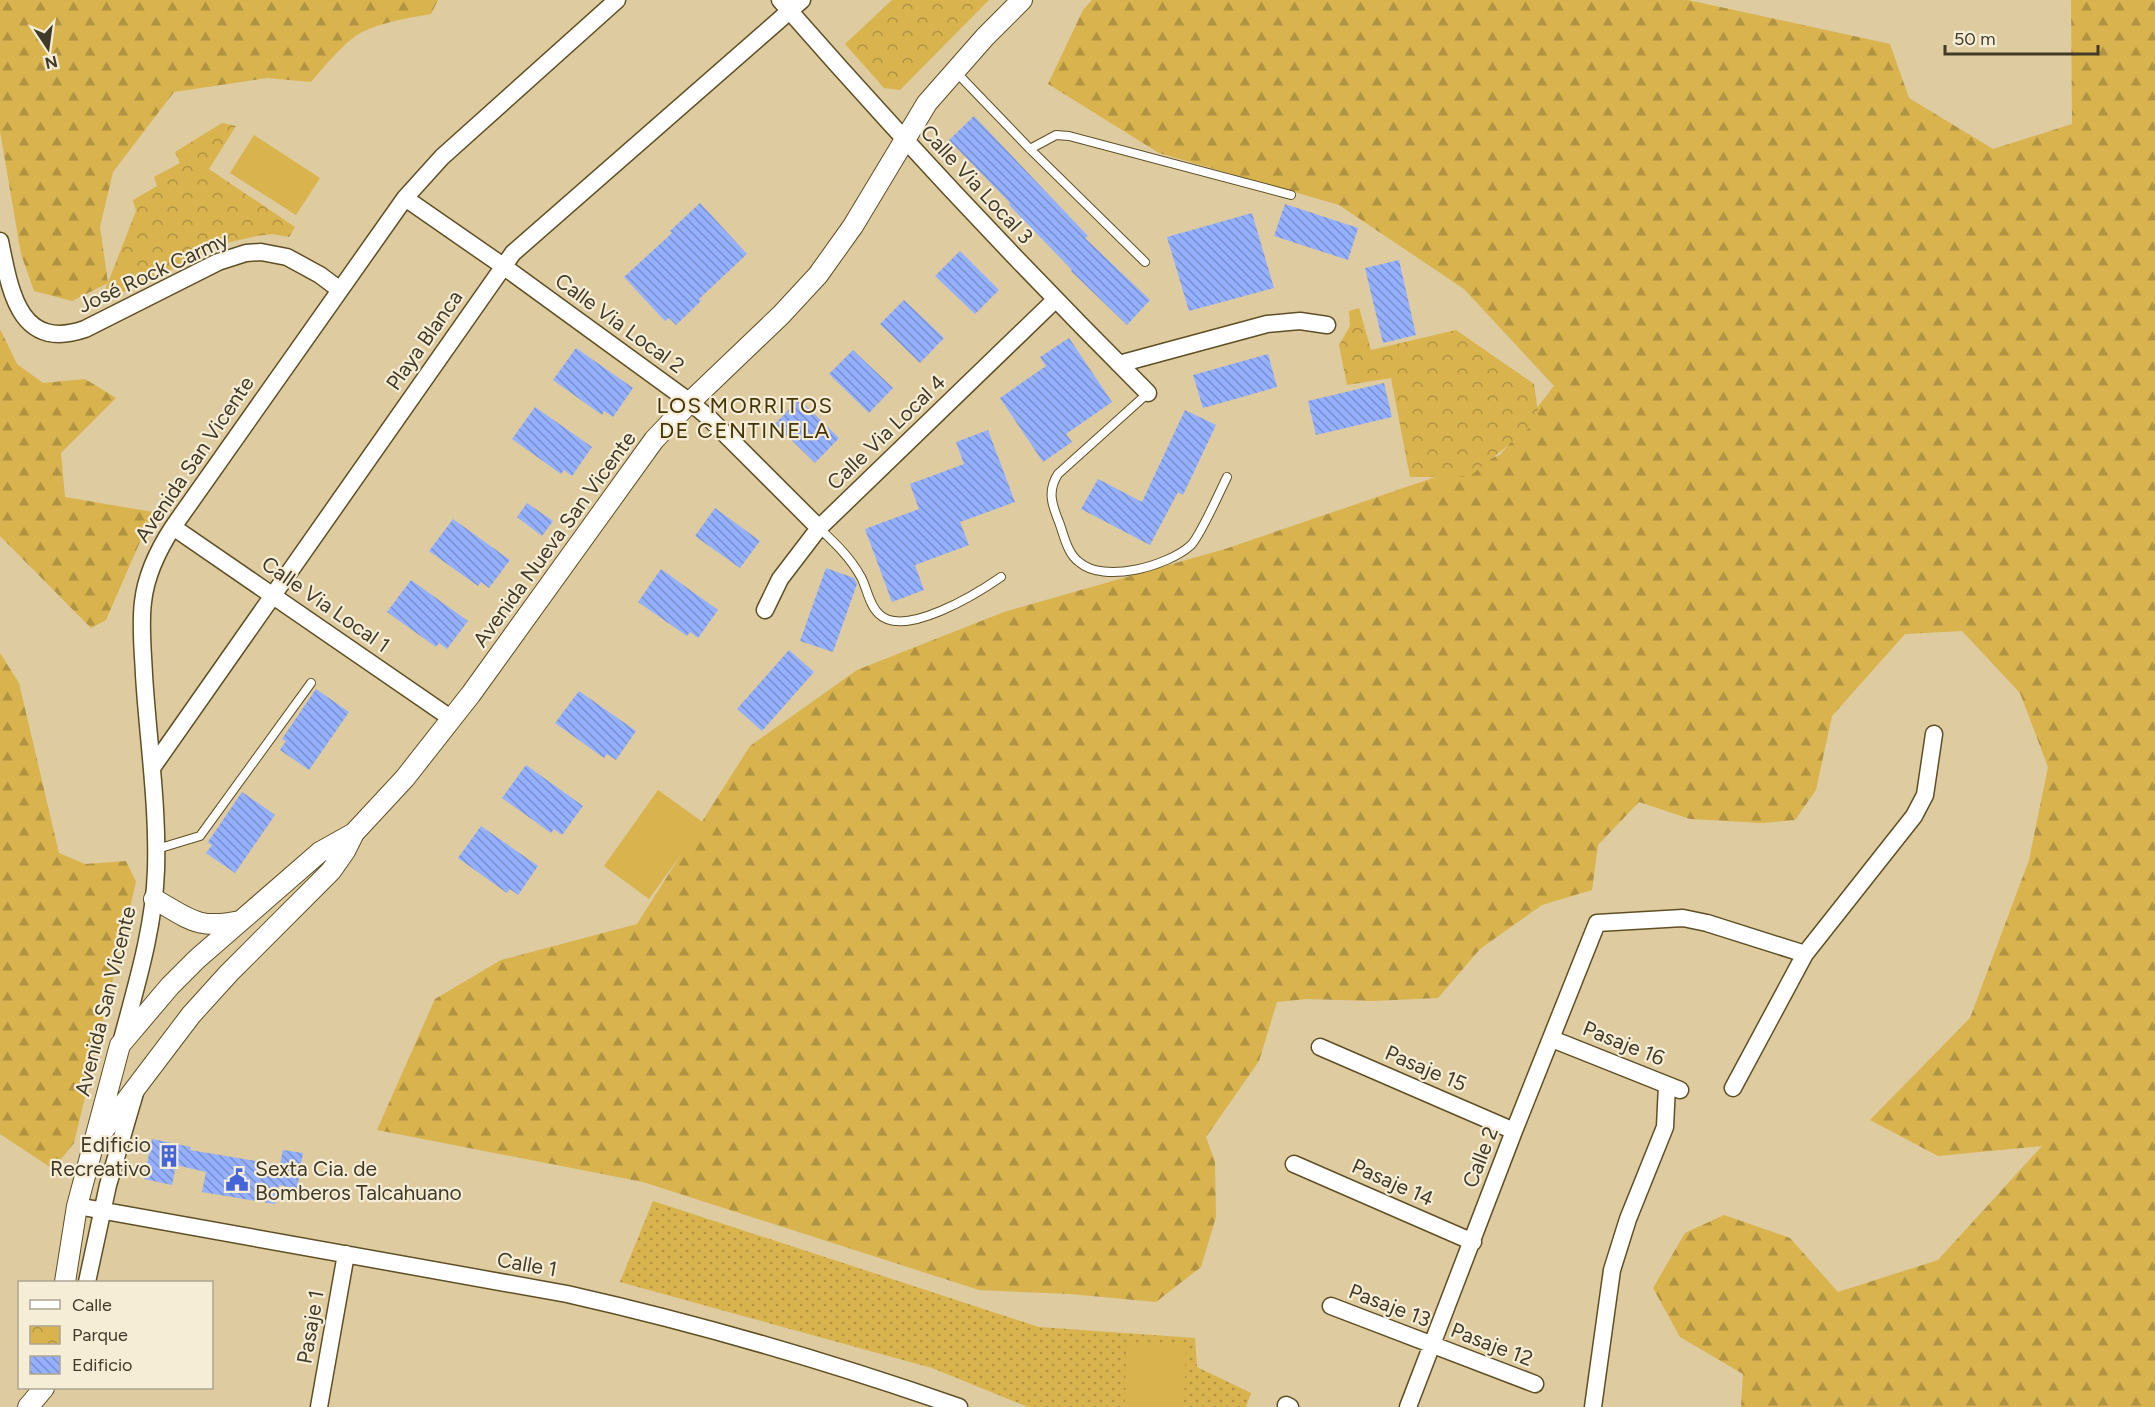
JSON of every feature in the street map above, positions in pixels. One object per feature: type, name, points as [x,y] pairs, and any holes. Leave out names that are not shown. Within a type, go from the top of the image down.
[{"type":"street","name":"Avenida San Vicente","points":[[65,1281],[77,1206],[147,941],[154,899],[157,849],[144,668],[143,602],[154,560],[173,527],[405,198],[442,157],[617,0]]},
{"type":"street","name":"Avenida Nueva San Vicente","points":[[120,1045],[170,986],[197,959],[320,852],[354,832],[405,778],[452,719],[654,440],[690,402],[781,315],[818,275],[853,226],[903,140],[927,104],[955,70],[1022,0]]},
{"type":"street","name":"Calle Via Local 3","points":[[790,4],[903,140],[1055,300],[1148,393]]},
{"type":"street","name":"Playa Blanca","points":[[152,768],[503,266],[524,242],[790,4]]},
{"type":"street","name":"Calle Via Local 2","points":[[405,198],[690,402],[709,418],[819,528]]},
{"type":"street","name":"José Rock Carmy","points":[[0,241],[13,299],[20,311],[37,327],[61,334],[85,329],[218,262],[246,253],[261,252],[287,257],[320,275],[340,290]]},
{"type":"street","name":"Calle Via Local 4","points":[[765,610],[780,579],[819,528],[1055,300]]},
{"type":"street","points":[[1119,364],[1267,324],[1300,321],[1327,325]]},
{"type":"street","name":"Calle Via Local 1","points":[[173,527],[452,719]]},
{"type":"street","points":[[1733,1088],[1805,954],[1914,816],[1924,795],[1934,734]]},
{"type":"street","name":"Avenida Nueva San Vicente","points":[[93,1143],[207,998],[331,871],[345,851],[354,832]]},
{"type":"street","points":[[154,899],[201,924],[219,925],[243,921]]},
{"type":"street","name":"Calle 2","points":[[1408,1407],[1597,923],[1683,918],[1707,923],[1805,954]]},
{"type":"street","name":"Pasaje 16","points":[[1552,1039],[1673,1087],[1665,1127],[1628,1220],[1612,1270],[1593,1407]]},
{"type":"street","name":"Pasaje 15","points":[[1320,1047],[1514,1131]]},
{"type":"street","points":[[87,1281],[102,1211],[126,1119],[138,1084]]},
{"type":"street","name":"Pasaje 14","points":[[1294,1164],[1473,1242]]},
{"type":"street","name":"Calle 1","points":[[77,1206],[567,1294],[637,1310],[792,1352],[959,1407]]},
{"type":"street","name":"Pasaje 1","points":[[319,1407],[346,1254]]},
{"type":"street","name":"Pasaje 13","points":[[1331,1306],[1432,1345]]},
{"type":"street","name":"Pasaje 12","points":[[1432,1345],[1535,1384]]},
{"type":"street","points":[[28,1407],[43,1389]]},
{"type":"lane","points":[[955,70],[1144,262]]},
{"type":"lane","points":[[1030,148],[1056,135],[1069,136],[1291,195]]},
{"type":"lane","points":[[1148,393],[1054,480],[1052,504],[1068,546],[1077,561],[1094,571],[1135,571],[1167,561],[1192,545],[1227,477]]},
{"type":"lane","points":[[819,528],[845,552],[861,577],[877,612],[888,620],[915,618],[935,613],[978,593],[1000,577]]},
{"type":"lane","points":[[157,849],[200,836],[311,683]]},
{"type":"green space","points":[[0,0],[438,0],[431,14],[387,23],[362,32],[349,41],[311,82],[267,78],[174,92],[113,172],[100,227],[108,283],[72,301],[34,291],[21,254],[0,131]]},
{"type":"green space","points":[[892,0],[989,0],[900,90],[884,88],[845,44]]},
{"type":"green space","points":[[1092,0],[1688,0],[1890,44],[1909,98],[1993,149],[2072,124],[2071,0],[2155,0],[2155,1407],[1741,1407],[1743,1374],[1680,1337],[1653,1288],[1685,1233],[1724,1215],[1790,1238],[1838,1292],[1938,1260],[2042,1146],[1938,1156],[1870,1120],[1970,1018],[2029,860],[2048,767],[2020,693],[1962,631],[1905,634],[1832,716],[1816,790],[1795,820],[1763,823],[1690,819],[1639,802],[1598,845],[1592,890],[1542,905],[1480,949],[1438,998],[1373,1001],[1307,999],[1277,1002],[1259,1061],[1206,1137],[1215,1162],[1216,1217],[1201,1267],[1156,1302],[1070,1294],[979,1290],[643,1182],[377,1130],[435,999],[501,960],[637,924],[750,746],[857,670],[1004,612],[1225,549],[1500,455],[1554,386],[1464,289],[1339,205],[1159,153],[1048,84],[1083,10]]},
{"type":"green space","points":[[222,123],[236,126],[209,169],[295,227],[289,237],[272,234],[230,242],[100,303],[136,211],[133,200],[157,186],[154,177],[180,163],[175,152]]},
{"type":"green space","points":[[254,135],[320,178],[296,215],[230,173]]},
{"type":"green space","points":[[1359,308],[1371,350],[1456,330],[1534,384],[1539,420],[1469,477],[1410,477],[1391,378],[1347,385],[1339,345],[1350,326],[1349,311]]},
{"type":"green space","points":[[0,329],[17,364],[43,383],[85,379],[116,398],[61,453],[65,497],[153,512],[106,620],[91,628],[0,536]]},
{"type":"green space","points":[[0,653],[19,683],[59,853],[85,864],[126,861],[136,882],[74,1143],[53,1169],[0,1134]]},
{"type":"green space","points":[[658,790],[704,823],[649,899],[604,866]]},
{"type":"green space","points":[[653,1201],[1039,1327],[1195,1338],[1197,1367],[1251,1393],[1246,1407],[1028,1407],[932,1368],[620,1282]]},
{"type":"green space","points":[[1126,1345],[1186,1346],[1184,1407],[1125,1407]]},
{"type":"building","points":[[974,116],[1088,236],[1085,238],[1150,300],[1127,325],[1071,271],[949,140]]},
{"type":"building","points":[[700,203],[747,254],[699,299],[701,301],[676,325],[669,318],[665,321],[624,277],[672,233],[670,231]]},
{"type":"building","points":[[1285,204],[1358,228],[1348,260],[1274,236]]},
{"type":"building","points":[[1252,213],[1274,288],[1189,311],[1167,237]]},
{"type":"building","points":[[960,251],[999,290],[975,314],[935,276]]},
{"type":"building","points":[[1399,260],[1416,335],[1383,343],[1365,268]]},
{"type":"building","points":[[904,300],[944,338],[920,363],[880,324]]},
{"type":"building","points":[[1069,338],[1112,402],[1066,434],[1072,442],[1043,462],[1000,398],[1046,366],[1040,357]]},
{"type":"building","points":[[576,348],[633,388],[613,417],[604,411],[602,415],[553,380]]},
{"type":"building","points":[[853,350],[893,388],[869,413],[829,374]]},
{"type":"building","points":[[1268,354],[1277,387],[1203,408],[1193,375]]},
{"type":"building","points":[[1384,383],[1392,417],[1316,435],[1308,401]]},
{"type":"building","points":[[799,399],[839,438],[815,463],[775,424]]},
{"type":"building","points":[[535,407],[592,447],[572,476],[564,470],[561,474],[512,439]]},
{"type":"building","points":[[1185,410],[1216,425],[1183,495],[1178,492],[1150,545],[1081,509],[1098,479],[1142,502]]},
{"type":"building","points":[[988,430],[1015,502],[960,522],[969,545],[915,565],[924,590],[892,602],[865,529],[919,509],[910,484],[964,464],[956,442]]},
{"type":"building","points":[[527,503],[553,521],[542,536],[517,517]]},
{"type":"building","points":[[715,508],[760,541],[740,568],[695,536]]},
{"type":"building","points":[[453,519],[510,560],[489,588],[481,582],[478,586],[429,551]]},
{"type":"building","points":[[826,568],[854,578],[857,584],[833,652],[800,641]]},
{"type":"building","points":[[661,569],[718,610],[698,638],[690,632],[687,636],[638,602]]},
{"type":"building","points":[[411,580],[468,621],[447,649],[439,643],[436,647],[387,612]]},
{"type":"building","points":[[789,650],[814,672],[762,731],[737,709]]},
{"type":"building","points":[[316,689],[349,712],[309,770],[280,750],[286,741],[282,739]]},
{"type":"building","points":[[579,691],[636,731],[616,760],[607,754],[604,758],[555,723]]},
{"type":"building","points":[[526,765],[583,806],[562,835],[554,829],[551,833],[502,798]]},
{"type":"building","points":[[242,792],[275,815],[235,873],[206,853],[212,845],[208,842]]},
{"type":"building","points":[[481,826],[538,866],[518,895],[510,889],[507,893],[458,858]]},
{"type":"building","points":[[152,1139],[191,1147],[190,1150],[280,1165],[283,1150],[303,1153],[297,1189],[279,1185],[275,1204],[202,1192],[206,1172],[176,1165],[172,1185],[144,1179]]},
{"type":"place","name":"Edificio Recreativo","points":[[169,1156]]},
{"type":"place","name":"Sexta Cia. de Bomberos Talcahuano","points":[[237,1180]]},
{"type":"district","name":"LOS MORRITOS DE CENTINELA","points":[[745,418]]}]
